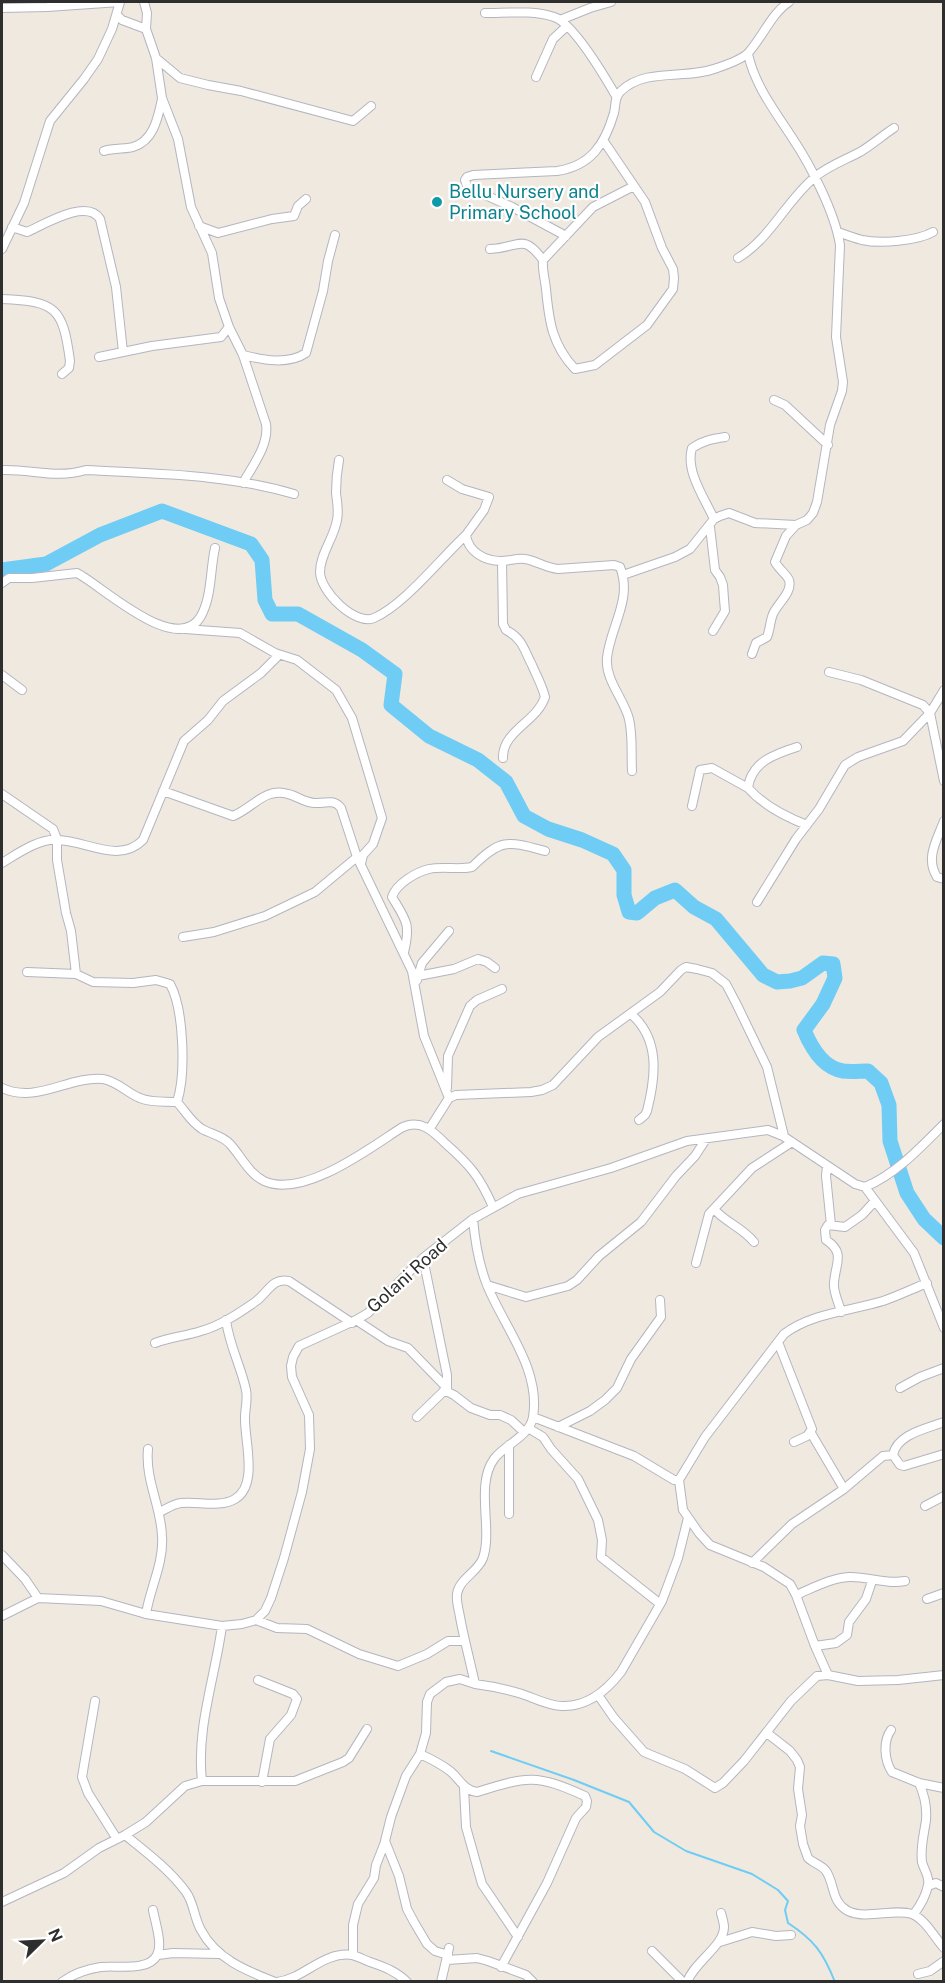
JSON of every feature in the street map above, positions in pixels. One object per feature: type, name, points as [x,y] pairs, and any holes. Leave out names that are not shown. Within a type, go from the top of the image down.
[{"type":"street","points":[[2,8],[120,2],[117,15],[98,59],[50,121],[24,203],[2,249]]},
{"type":"street","points":[[144,2],[147,13],[146,29],[156,58],[162,98],[178,139],[191,207],[212,253],[219,298],[229,327],[243,355],[268,434],[263,448],[243,483]]},
{"type":"street","points":[[536,77],[553,39],[564,23],[611,2]]},
{"type":"street","points":[[616,96],[636,80],[708,71],[748,54],[784,2]]},
{"type":"street","points":[[485,13],[535,13],[564,23],[578,37],[616,96],[614,112],[603,140],[593,156],[570,169],[473,175],[465,180],[467,186],[472,189],[566,236]]},
{"type":"street","points":[[117,15],[122,20],[146,29]]},
{"type":"street","points":[[748,54],[751,70],[758,86],[815,177],[838,232],[841,258],[836,337],[843,382],[830,425],[815,508],[807,520],[796,525],[786,536],[776,555],[775,562],[779,570],[789,578],[788,590],[772,615],[767,637],[756,644],[752,654]]},
{"type":"street","points":[[156,58],[180,78],[241,91],[353,121],[371,106]]},
{"type":"street","points":[[104,151],[121,147],[130,148],[142,143],[150,135],[157,120],[162,98]]},
{"type":"street","points":[[738,258],[754,247],[815,177],[861,151],[894,128]]},
{"type":"street","points":[[490,249],[503,249],[526,243],[532,246],[543,260],[547,312],[555,339],[565,358],[575,369],[595,364],[647,324],[673,289],[673,269],[645,202],[603,140]]},
{"type":"street","points":[[543,260],[593,207],[634,186]]},
{"type":"street","points":[[199,226],[219,233],[272,219],[291,218],[298,206],[306,199]]},
{"type":"street","points":[[12,227],[27,232],[77,212],[89,210],[96,213],[100,219],[116,287],[123,352]]},
{"type":"street","points":[[838,232],[863,241],[924,238],[933,232]]},
{"type":"street","points":[[243,355],[275,361],[298,358],[306,353],[335,235]]},
{"type":"street","points":[[2,299],[21,300],[49,307],[62,320],[68,344],[69,368],[62,374]]},
{"type":"street","points":[[99,357],[221,337],[229,327]]},
{"type":"street","points":[[774,400],[784,405],[828,445]]},
{"type":"street","points":[[713,631],[724,611],[723,585],[714,570],[712,523],[690,456],[692,448],[699,443],[708,439],[725,437]]},
{"type":"street","points":[[339,460],[336,483],[337,522],[326,546],[320,572],[330,597],[345,610],[365,620],[372,619],[388,610],[405,596],[465,535],[484,510],[489,497],[462,489],[447,480]]},
{"type":"street","points":[[2,470],[36,471],[55,476],[72,475],[86,470],[194,476],[294,494]]},
{"type":"street","points":[[623,575],[675,557],[690,549],[712,523],[729,513],[755,523],[796,525]]},
{"type":"street","points":[[465,535],[467,544],[476,553],[488,559],[502,561],[516,558],[558,569],[614,565],[620,567],[623,575],[621,614],[607,659],[613,684],[630,721],[632,771]]},
{"type":"street","points":[[185,629],[201,617],[211,579],[215,548]]},
{"type":"street","points":[[502,561],[503,624],[506,630],[516,635],[523,643],[541,681],[545,698],[538,712],[511,736],[503,749],[503,758]]},
{"type":"street","points":[[2,582],[9,578],[77,573],[121,605],[176,630],[240,633],[279,655],[297,660],[328,683],[336,690],[352,718],[382,818],[372,844],[359,861],[315,892],[265,916],[214,932],[183,937]]},
{"type":"street","points":[[2,863],[40,843],[57,839],[112,851],[136,848],[144,840],[184,741],[208,720],[223,701],[261,673],[279,655]]},
{"type":"street","points":[[829,672],[861,680],[923,705],[930,713],[944,781]]},
{"type":"street","points":[[2,675],[22,690]]},
{"type":"street","points":[[757,902],[845,765],[858,757],[903,741],[930,713],[944,690]]},
{"type":"street","points":[[748,788],[749,778],[767,757],[797,747]]},
{"type":"street","points":[[692,806],[700,770],[712,768],[748,788],[757,798],[792,819],[807,825]]},
{"type":"street","points":[[163,791],[233,816],[267,793],[288,794],[315,804],[331,801],[337,803],[341,808],[359,861],[417,980],[424,1036],[448,1095]]},
{"type":"street","points":[[2,794],[53,829],[57,839],[57,860],[71,931],[76,974]]},
{"type":"street","points":[[944,821],[932,853],[932,862],[933,871],[937,877],[944,879]]},
{"type":"street","points":[[404,952],[407,939],[406,922],[403,912],[393,897],[395,891],[404,882],[430,869],[472,867],[487,852],[502,844],[514,843],[545,851]]},
{"type":"street","points":[[417,980],[422,963],[449,931]]},
{"type":"street","points":[[417,980],[478,959],[495,968]]},
{"type":"street","points":[[448,1095],[542,1090],[553,1085],[598,1037],[660,992],[681,970],[686,968],[712,973],[726,984],[767,1067],[784,1136]]},
{"type":"street","points":[[27,972],[76,974],[93,982],[156,980],[170,984],[175,992],[182,1044],[181,1092],[177,1102]]},
{"type":"street","points":[[430,1128],[448,1095],[448,1056],[470,1006],[477,1000],[502,989]]},
{"type":"street","points":[[631,1014],[644,1029],[653,1048],[654,1060],[651,1094],[645,1115],[639,1120]]},
{"type":"street","points":[[2,1088],[22,1094],[104,1079],[116,1083],[143,1099],[177,1102],[190,1120],[228,1142],[253,1172],[264,1181],[276,1184],[301,1183],[317,1178],[409,1124],[417,1124],[430,1128],[465,1160],[483,1184],[493,1207]]},
{"type":"street","points":[[944,1124],[913,1155],[889,1174],[865,1187],[914,1253],[944,1328]]},
{"type":"street","name":"Golani Road","points":[[256,1620],[265,1611],[271,1598],[284,1558],[302,1492],[310,1449],[309,1415],[292,1377],[293,1357],[300,1346],[354,1322],[368,1313],[423,1258],[473,1219],[518,1194],[610,1168],[687,1141],[768,1130],[784,1136],[855,1184],[865,1187]]},
{"type":"street","points":[[487,1285],[526,1297],[568,1286],[577,1280],[605,1251],[641,1222],[676,1176],[695,1156],[706,1139]]},
{"type":"street","points":[[696,1263],[709,1214],[752,1168],[792,1142]]},
{"type":"street","points":[[827,1166],[831,1225]]},
{"type":"street","points":[[841,1312],[833,1284],[837,1249],[826,1240],[824,1234],[828,1225],[845,1227],[862,1215],[875,1201]]},
{"type":"street","points":[[714,1209],[722,1218],[746,1232],[754,1242]]},
{"type":"street","points":[[473,1219],[487,1285],[531,1376],[533,1418],[526,1430],[493,1460],[486,1480],[486,1543],[483,1559],[475,1571],[463,1582],[457,1594],[475,1684]]},
{"type":"street","points":[[417,1417],[445,1389],[446,1365],[423,1258]]},
{"type":"street","points":[[155,1343],[201,1331],[226,1320],[259,1300],[274,1283],[281,1279],[289,1281],[354,1322],[388,1341],[408,1348],[445,1389],[471,1408],[490,1415],[500,1415],[543,1437],[578,1479],[598,1520],[602,1540],[601,1557],[659,1604]]},
{"type":"street","points":[[828,1675],[790,1584],[780,1576],[710,1545],[687,1518],[680,1500],[678,1480],[705,1437],[778,1342],[793,1328],[806,1321],[884,1301],[927,1283]]},
{"type":"street","points":[[558,1427],[590,1411],[617,1388],[631,1359],[661,1317],[660,1300]]},
{"type":"street","points":[[160,1512],[177,1504],[233,1501],[241,1495],[247,1482],[249,1451],[245,1417],[247,1396],[228,1339],[226,1320]]},
{"type":"street","points":[[778,1342],[811,1422],[811,1433],[844,1489]]},
{"type":"street","points":[[900,1388],[944,1368]]},
{"type":"street","points":[[533,1418],[634,1456],[674,1480],[678,1480]]},
{"type":"street","points":[[893,1455],[897,1443],[917,1432],[944,1422]]},
{"type":"street","points":[[794,1442],[811,1433]]},
{"type":"street","points":[[508,1514],[509,1445]]},
{"type":"street","points":[[146,1614],[161,1557],[163,1538],[160,1512],[148,1471],[148,1449]]},
{"type":"street","points":[[893,1455],[900,1466],[904,1466],[944,1454]]},
{"type":"street","points":[[752,1563],[792,1524],[844,1489],[882,1456],[893,1455]]},
{"type":"street","points":[[925,1506],[944,1496]]},
{"type":"street","points":[[353,1955],[353,1925],[358,1904],[374,1878],[391,1817],[406,1776],[420,1754],[426,1733],[427,1702],[430,1694],[446,1682],[460,1679],[501,1688],[561,1706],[576,1705],[598,1695],[621,1672],[662,1601],[678,1558],[687,1518]]},
{"type":"street","points":[[2,1555],[25,1579],[38,1598]]},
{"type":"street","points":[[796,1595],[837,1579],[852,1577],[872,1581],[905,1581]]},
{"type":"street","points":[[815,1646],[836,1643],[847,1635],[849,1622],[866,1599],[872,1581]]},
{"type":"street","points":[[927,1599],[944,1593]]},
{"type":"street","points":[[2,1616],[38,1598],[101,1601],[146,1614],[222,1626],[256,1620],[277,1628],[307,1629],[359,1654],[398,1666],[448,1641],[465,1641]]},
{"type":"street","points":[[202,1781],[199,1758],[201,1736],[222,1626]]},
{"type":"street","points":[[598,1695],[614,1718],[644,1752],[685,1769],[715,1788],[723,1783],[812,1679],[821,1675],[858,1681],[944,1675]]},
{"type":"street","points":[[258,1680],[293,1694],[297,1699],[291,1715],[269,1743],[261,1782]]},
{"type":"street","points":[[95,1701],[82,1777],[93,1801],[121,1837],[163,1867],[186,1892],[201,1930],[219,1954],[247,1970],[276,1982],[333,1957],[353,1955],[399,1974],[407,1982]]},
{"type":"street","points":[[2,1902],[64,1873],[121,1837],[159,1811],[185,1786],[202,1781],[295,1780],[349,1758],[367,1730]]},
{"type":"street","points":[[891,1730],[887,1735],[885,1745],[892,1772],[919,1783],[944,1788]]},
{"type":"street","points":[[767,1733],[790,1751],[800,1767],[798,1789],[803,1844],[808,1858],[828,1872],[836,1900],[847,1911],[858,1913],[914,1914],[944,1948]]},
{"type":"street","points":[[420,1754],[453,1773],[464,1788],[466,1827],[482,1884],[518,1937]]},
{"type":"street","points":[[464,1788],[477,1792],[524,1779],[543,1779],[585,1796],[587,1802],[586,1807],[576,1818],[547,1883],[501,1967]]},
{"type":"street","points":[[914,1914],[928,1886],[928,1878],[922,1864],[921,1843],[926,1818],[924,1796],[919,1783]]},
{"type":"street","points":[[385,1841],[399,1876],[407,1909],[422,1937],[435,1951],[477,1958],[526,1975],[533,1982]]},
{"type":"street","points":[[928,1886],[936,1883],[944,1887]]},
{"type":"street","points":[[153,1910],[159,1946],[158,1955]]},
{"type":"street","points":[[720,1942],[724,1927],[721,1913]]},
{"type":"street","points":[[652,1951],[685,1982],[696,1965],[720,1942],[752,1932],[776,1936],[791,1935]]},
{"type":"street","points":[[62,1982],[86,1971],[102,1967],[120,1968],[144,1965],[158,1955],[219,1954]]},
{"type":"street","points":[[443,1980],[448,1954]]},
{"type":"street","points":[[918,1974],[930,1971],[944,1961]]},
{"type":"waterway","points":[[2,570],[46,564],[100,535],[162,511],[251,544],[262,560],[265,600],[272,614],[298,614],[362,650],[395,674],[391,705],[429,736],[478,760],[506,782],[524,816],[548,829],[582,840],[613,854],[624,870],[624,895],[629,912],[637,913],[655,898],[675,890],[694,907],[716,919],[763,975],[777,982],[802,978],[823,963],[833,964],[835,978],[823,1004],[804,1030],[814,1050],[829,1066],[843,1071],[868,1071],[881,1083],[889,1105],[890,1141],[907,1193],[924,1219],[944,1238]]},
{"type":"waterway","points":[[491,1751],[629,1802],[654,1832],[686,1851],[752,1874],[778,1890],[788,1901],[785,1910],[788,1923],[805,1935],[817,1948],[835,1982]]},
{"type":"place","name":"Bellu Nursery and Primary School","points":[[437,202]]}]
